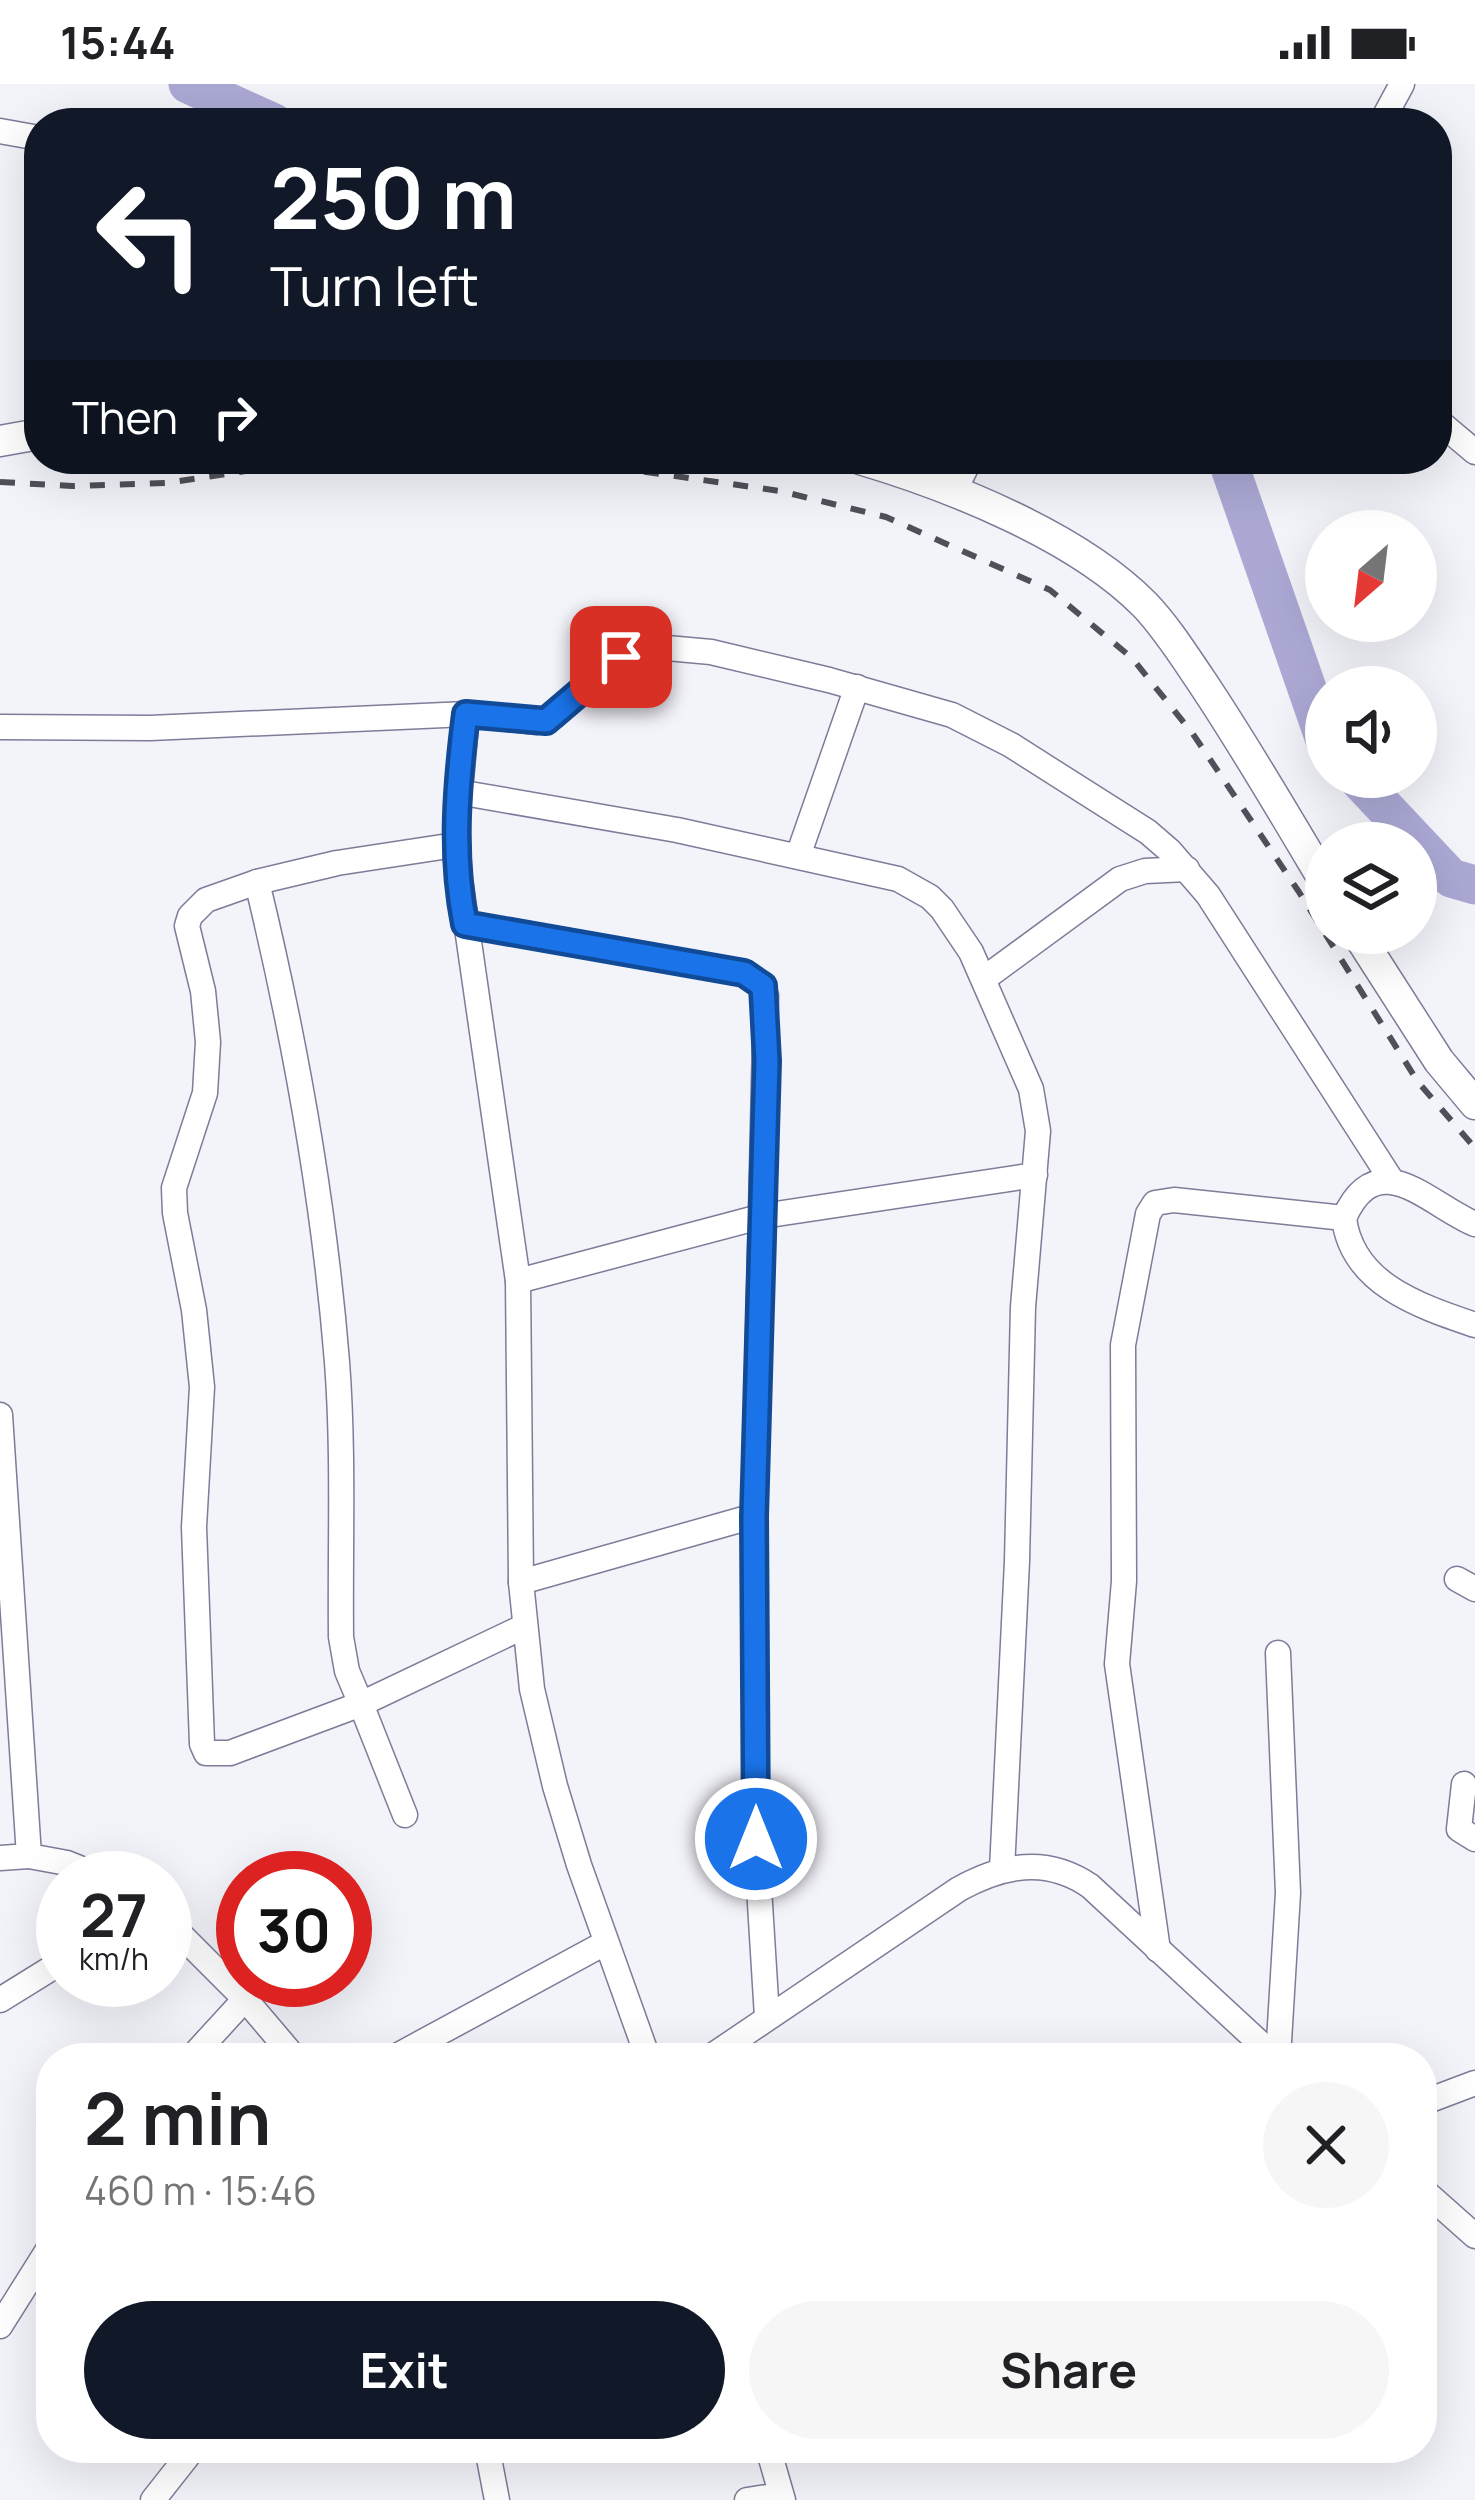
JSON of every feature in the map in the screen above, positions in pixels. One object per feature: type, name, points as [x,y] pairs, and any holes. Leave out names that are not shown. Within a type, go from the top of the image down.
[{"type":"street","points":[[1452,433],[1475,452]]},
{"type":"street","points":[[906,474],[955,490],[1100,568],[1149,609],[1236,734],[1305,849]]},
{"type":"street","points":[[955,490],[963,474]]},
{"type":"street","points":[[0,727],[150,728],[466,714],[546,721],[621,657],[656,647],[711,652],[952,715],[987,731],[1148,832],[1186,869],[1208,895],[1392,1181]]},
{"type":"street","points":[[797,856],[856,687]]},
{"type":"street","points":[[466,714],[455,845],[518,1281],[525,1626],[544,1742],[605,1943],[642,2043]]},
{"type":"street","points":[[458,792],[677,830],[898,879],[930,897],[985,978],[1031,1089],[1038,1131],[1023,1307],[1002,1870]]},
{"type":"street","points":[[455,845],[337,863],[257,882],[206,900],[187,926],[203,991],[208,1042],[205,1094],[174,1188],[202,1388],[194,1527],[202,1744],[206,1753],[230,1753],[361,1704],[525,1626]]},
{"type":"street","points":[[985,978],[1120,879],[1144,871],[1186,869]]},
{"type":"street","points":[[257,882],[289,1030],[327,1264],[338,1368],[340,1637],[347,1671],[405,1815]]},
{"type":"street","points":[[465,924],[744,973],[763,986],[767,1061],[754,1516],[756,1839],[766,2017]]},
{"type":"street","points":[[1370,954],[1420,1035],[1475,1104]]},
{"type":"street","points":[[518,1281],[763,1216],[1035,1174]]},
{"type":"street","points":[[1475,1224],[1406,1184],[1392,1181],[1366,1189],[1344,1218],[1350,1246],[1368,1272],[1420,1305],[1475,1325]]},
{"type":"street","points":[[1158,1951],[1117,1664],[1124,1581],[1123,1345],[1145,1222],[1155,1203],[1174,1200],[1344,1218]]},
{"type":"street","points":[[0,1415],[28,1856]]},
{"type":"street","points":[[521,1582],[754,1516]]},
{"type":"street","points":[[1278,1653],[1288,1893],[1278,2043]]},
{"type":"street","points":[[1464,1784],[1459,1828],[1475,1839]]},
{"type":"street","points":[[0,1858],[36,1857]]},
{"type":"street","points":[[730,2043],[959,1889],[1002,1870],[1037,1866],[1073,1875],[1260,2043]]},
{"type":"street","points":[[421,2043],[605,1943]]},
{"type":"street","points":[[192,1946],[216,1971]]},
{"type":"street","points":[[0,2000],[36,1978]]},
{"type":"street","points":[[204,2043],[237,2007]]},
{"type":"street","points":[[251,2007],[283,2043]]},
{"type":"street","points":[[1437,2098],[1475,2084]]},
{"type":"street","points":[[1437,2202],[1475,2236]]},
{"type":"street","points":[[0,2326],[36,2269]]},
{"type":"street","points":[[153,2500],[182,2463]]},
{"type":"street","points":[[490,2463],[497,2500]]},
{"type":"street","points":[[746,2500],[782,2498],[772,2463]]},
{"type":"waterway","points":[[188,84],[241,108]]},
{"type":"waterway","points":[[1232,474],[1305,683]]},
{"type":"waterway","points":[[1376,798],[1451,878],[1475,885]]},
{"type":"railway","points":[[0,482],[167,483],[226,474]]},
{"type":"railway","points":[[660,474],[780,491],[886,517],[1050,590],[1132,658],[1193,734],[1418,1082],[1475,1148]]},
{"type":"route","points":[[621,657],[546,721],[466,714],[455,845],[460,901],[465,924],[744,973],[763,986],[767,1061],[754,1516],[756,1839]]}]
